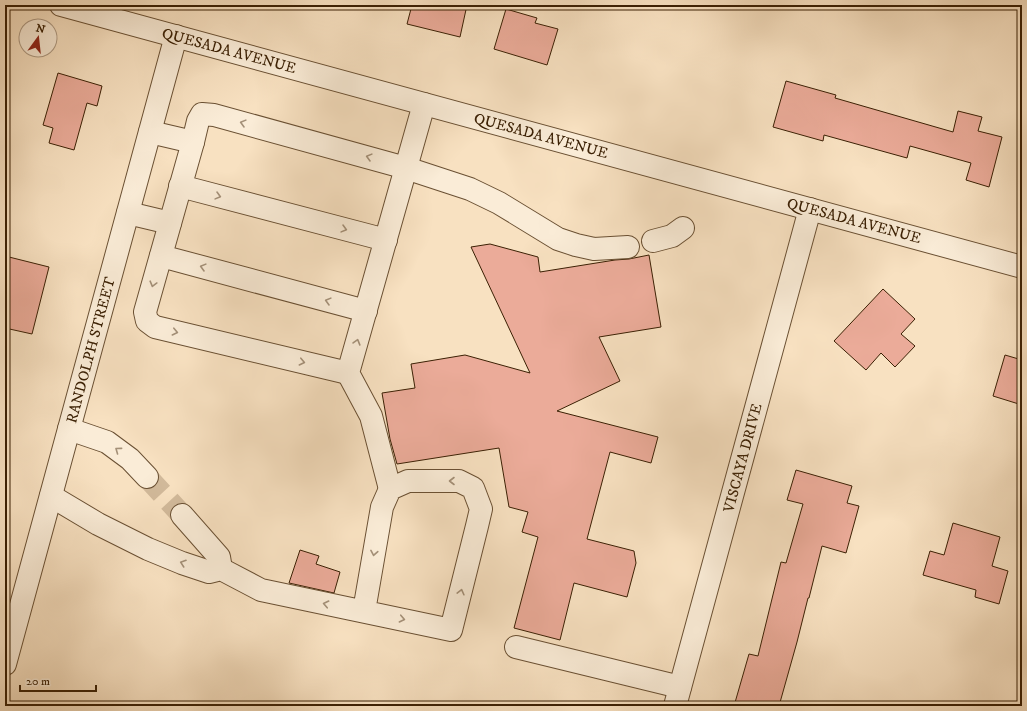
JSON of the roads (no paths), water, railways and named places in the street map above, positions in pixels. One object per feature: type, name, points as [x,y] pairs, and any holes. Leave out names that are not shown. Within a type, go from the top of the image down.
[{"type":"street","name":"QUESADA AVENUE","points":[[61,5],[1022,267]]},
{"type":"street","name":"RANDOLPH STREET","points":[[5,664],[176,36]]},
{"type":"street","points":[[364,611],[382,506],[390,489],[371,416],[348,373],[424,104]]},
{"type":"street","points":[[348,373],[156,327],[148,321],[146,312],[198,121],[202,114],[214,115],[406,168],[470,189],[499,203],[558,239],[594,249],[628,246]]},
{"type":"street","points":[[150,132],[193,142]]},
{"type":"street","points":[[180,186],[386,240]]},
{"type":"street","name":"VISCAYA DRIVE","points":[[678,696],[810,209]]},
{"type":"street","points":[[128,213],[170,223]]},
{"type":"street","points":[[653,241],[672,236],[683,228]]},
{"type":"street","points":[[161,256],[366,311]]},
{"type":"street","points":[[69,429],[107,442],[130,459],[147,477]]},
{"type":"street","points":[[51,496],[98,524],[148,549],[182,563],[210,572],[221,570],[261,590],[451,630],[481,509],[473,488],[459,481],[408,481],[390,489]]},
{"type":"street","points":[[182,515],[219,557],[221,570]]},
{"type":"street","points":[[516,647],[678,696]]},
{"type":"tunnel","points":[[147,477],[182,515]]}]
